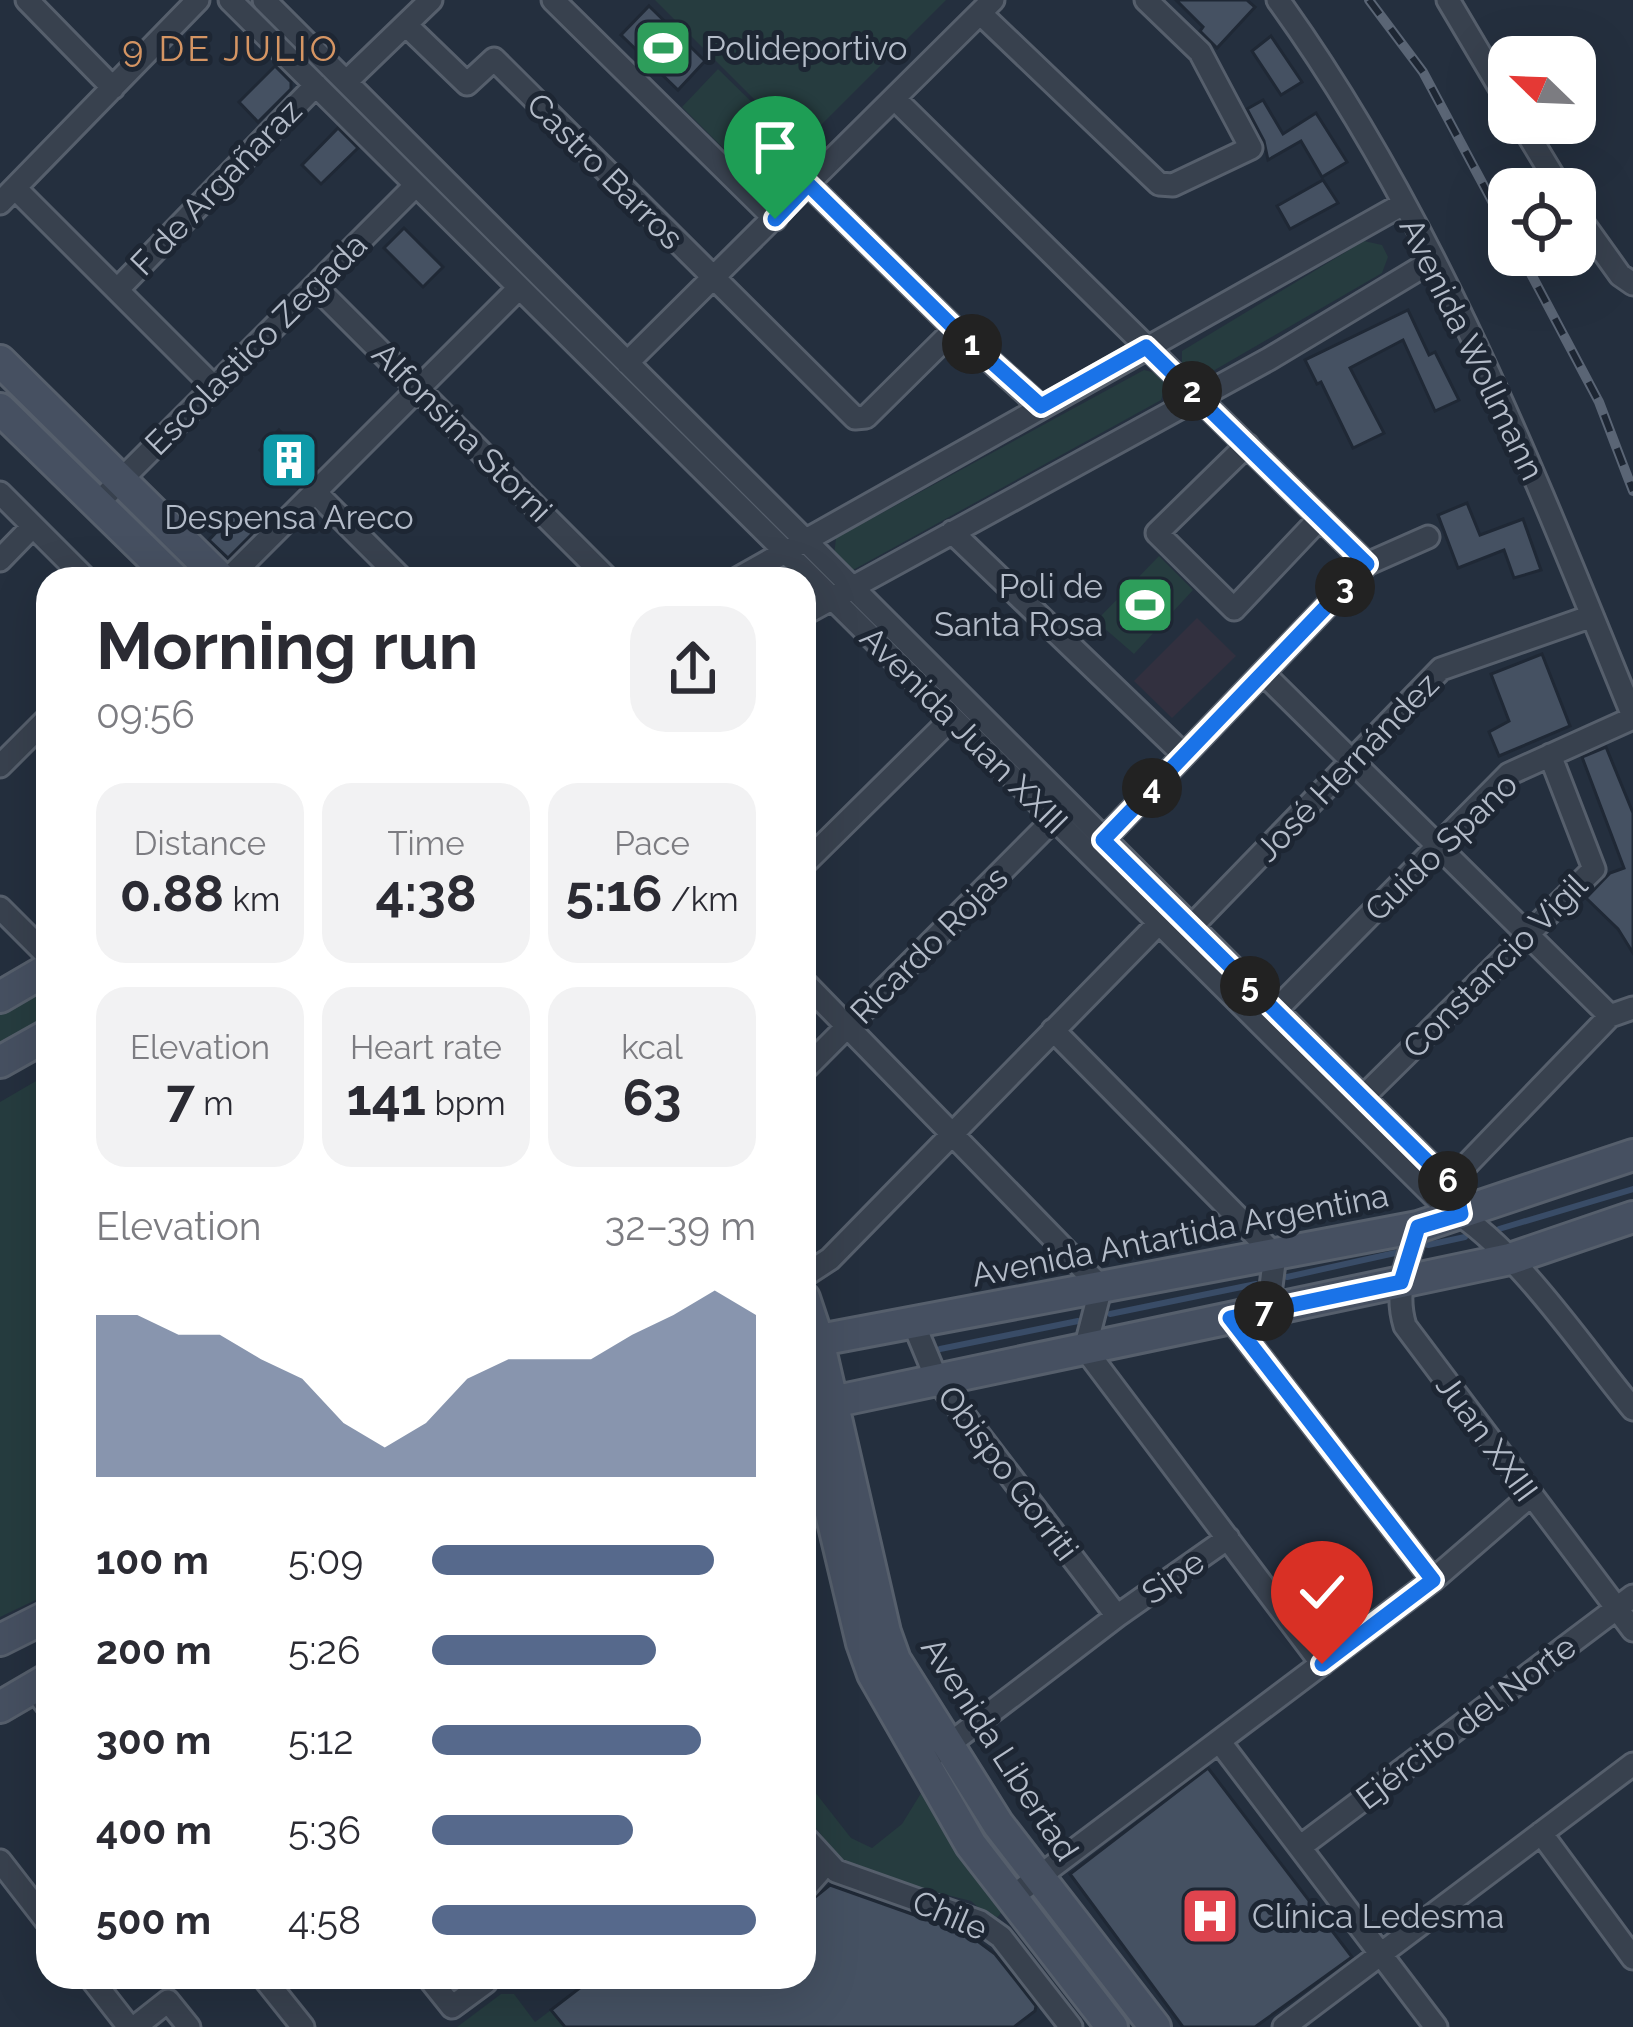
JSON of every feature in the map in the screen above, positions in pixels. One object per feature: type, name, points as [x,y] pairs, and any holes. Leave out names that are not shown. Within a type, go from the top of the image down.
[{"type":"street","points":[[27,0],[112,88]]},
{"type":"street","points":[[198,0],[8,195],[117,290],[214,387]]},
{"type":"street","name":"Avenida Juan XXIII","points":[[230,0],[519,288],[1103,840],[1456,1190],[1461,1214]]},
{"type":"street","name":"Avenida Juan XXIII","points":[[264,0],[627,363],[795,546]]},
{"type":"street","points":[[346,82],[431,0]]},
{"type":"street","points":[[553,0],[775,219]]},
{"type":"street","points":[[627,363],[986,7],[1159,184],[1173,185],[1251,148],[1200,52],[1146,0]]},
{"type":"street","name":"Avenida Wollmann","points":[[1278,0],[1308,41],[1432,261],[1523,448],[1633,717]]},
{"type":"street","points":[[1448,0],[1488,68]]},
{"type":"street","name":"Castro Barros","points":[[406,25],[467,84],[494,59],[855,418],[866,417],[955,329]]},
{"type":"street","name":"F de Argañaraz","points":[[117,290],[316,85]]},
{"type":"street","points":[[895,99],[1367,564]]},
{"type":"street","points":[[808,184],[1041,406]]},
{"type":"street","name":"Escolastico Zegada","points":[[97,504],[416,185]]},
{"type":"street","points":[[758,567],[1402,204]]},
{"type":"street","points":[[1596,241],[1633,284]]},
{"type":"street","points":[[816,607],[1198,397],[1432,261]]},
{"type":"street","name":"Alfonsina Storni","points":[[315,286],[596,567]]},
{"type":"street","points":[[237,567],[519,288]]},
{"type":"street","points":[[0,361],[212,567]]},
{"type":"street","points":[[0,409],[162,567]]},
{"type":"street","points":[[1247,445],[1157,533],[1234,609],[1320,518]]},
{"type":"street","points":[[315,492],[390,567]]},
{"type":"street","points":[[0,493],[74,567]]},
{"type":"street","points":[[0,560],[33,526]]},
{"type":"street","points":[[952,532],[1184,755]]},
{"type":"street","points":[[1103,840],[1367,564],[1428,537]]},
{"type":"street","name":"Avenida Juan XXIII","points":[[842,593],[952,718],[1441,1203],[1461,1214]]},
{"type":"street","name":"José Hernández","points":[[1191,927],[1441,669],[1592,616]]},
{"type":"street","points":[[1263,673],[1610,1016]]},
{"type":"street","name":"Guido Spano","points":[[1275,1011],[1510,774],[1633,717]]},
{"type":"street","points":[[816,852],[952,718]]},
{"type":"street","points":[[0,766],[36,730]]},
{"type":"street","points":[[30,736],[36,742]]},
{"type":"street","name":"Constancio Vigil","points":[[1362,1098],[1594,869],[1550,755]]},
{"type":"street","name":"Ricardo Rojas","points":[[816,1058],[1054,819]]},
{"type":"street","points":[[0,908],[36,944]]},
{"type":"street","points":[[816,1268],[1159,923]]},
{"type":"street","points":[[0,997],[36,976]]},
{"type":"street","points":[[816,994],[1101,1287],[1085,1349]]},
{"type":"street","points":[[1449,1183],[1610,1016],[1633,1008]]},
{"type":"street","points":[[1053,1030],[1275,1255],[1268,1310]]},
{"type":"street","points":[[0,1062],[36,1042]]},
{"type":"street","name":"Avenida Antartida Argentina","points":[[816,1340],[1418,1227],[1633,1155]]},
{"type":"street","points":[[1461,1214],[1510,1259],[1633,1409]]},
{"type":"street","points":[[816,1404],[1510,1259],[1633,1216]]},
{"type":"street","points":[[1401,1282],[1418,1227]]},
{"type":"street","name":"Juan XXIII","points":[[1401,1282],[1398,1304],[1405,1326],[1530,1496],[1625,1603],[1633,1630]]},
{"type":"street","points":[[1230,1318],[1433,1580]]},
{"type":"street","name":"Obispo Gorriti","points":[[913,1322],[937,1380],[1118,1616]]},
{"type":"street","points":[[1085,1349],[1322,1664]]},
{"type":"street","name":"Avenida Libertad","points":[[816,1417],[896,1660],[998,1824],[1155,2027]]},
{"type":"street","name":"Avenida Libertad","points":[[816,1424],[862,1643],[873,1674],[971,1845],[1112,2027]]},
{"type":"street","points":[[1012,1897],[1433,1580],[1530,1496]]},
{"type":"street","name":"Sipe","points":[[924,1765],[1228,1538]]},
{"type":"street","name":"Ejército del Norte","points":[[1300,1847],[1625,1603]]},
{"type":"street","points":[[0,1640],[36,1622]]},
{"type":"street","points":[[0,1707],[36,1694]]},
{"type":"street","points":[[1219,1741],[1436,2027]]},
{"type":"street","points":[[1284,2027],[1633,1764]]},
{"type":"street","points":[[1541,1833],[1631,1951]]},
{"type":"street","name":"Chile","points":[[816,1851],[836,1871],[980,1922],[1001,1937],[1071,2027]]},
{"type":"street","points":[[0,1861],[36,1908]]},
{"type":"street","points":[[100,1989],[132,2027],[168,2001],[189,2027]]},
{"type":"street","points":[[273,1989],[303,2027]]},
{"type":"street","points":[[438,1989],[452,2007],[476,1989]]},
{"type":"shaded area","points":[[1197,618],[1236,656],[1172,718],[1134,681]]},
{"type":"green space","points":[[655,0],[946,0],[806,140],[795,140]]},
{"type":"green space","points":[[718,69],[809,158],[772,197],[682,107]]},
{"type":"green space","points":[[1364,241],[1382,245],[1388,257],[1382,273],[1201,378],[1188,374],[1182,351]]},
{"type":"green space","points":[[1144,370],[1160,374],[1165,387],[1161,400],[853,570],[834,555],[836,538]]},
{"type":"green space","name":"Poli de Santa Rosa","points":[[1159,556],[1193,590],[1134,654],[1096,621]]},
{"type":"green space","points":[[36,994],[36,1034],[0,1054],[0,1014]]},
{"type":"green space","points":[[36,1081],[36,1600],[0,1617],[0,1102]]},
{"type":"green space","points":[[923,1790],[1003,1897],[1001,1913],[994,1921],[971,1901],[848,1870],[816,1828],[816,1793],[851,1838],[872,1848],[902,1824]]},
{"type":"green space","points":[[501,1994],[514,1994],[535,2022],[551,2010],[565,2027],[457,2027]]},
{"type":"building","points":[[1176,0],[1247,0],[1255,7],[1217,48]]},
{"type":"building","name":"Polideportivo","points":[[649,6],[705,61],[678,90],[621,35]]},
{"type":"building","points":[[1271,36],[1302,82],[1281,95],[1252,51]]},
{"type":"building","points":[[275,66],[291,82],[291,89],[258,122],[239,102]]},
{"type":"building","points":[[1263,100],[1283,134],[1316,113],[1347,162],[1322,177],[1301,141],[1268,160],[1247,109]]},
{"type":"building","points":[[338,128],[358,148],[321,184],[302,165]]},
{"type":"building","points":[[1323,180],[1338,203],[1290,229],[1277,206]]},
{"type":"building","points":[[404,228],[443,267],[423,287],[384,248]]},
{"type":"building","points":[[1408,310],[1429,355],[1435,352],[1459,400],[1435,411],[1403,340],[1350,368],[1384,433],[1353,448],[1305,360]]},
{"type":"building","name":"Despensa Areco","points":[[279,430],[317,468],[298,488],[260,450]]},
{"type":"building","points":[[1467,503],[1480,535],[1523,519],[1541,570],[1514,578],[1504,550],[1458,568],[1438,515]]},
{"type":"building","points":[[237,510],[257,529],[228,558],[209,540]]},
{"type":"building","points":[[1542,654],[1570,726],[1499,756],[1489,732],[1509,721],[1491,674]]},
{"type":"building","points":[[1606,747],[1633,813],[1633,953],[1618,929],[1586,898],[1610,873],[1624,868],[1582,757]]},
{"type":"building","points":[[1334,1567],[1349,1587],[1308,1618],[1294,1598]]},
{"type":"building","name":"Clínica Ledesma","points":[[1208,1768],[1352,1957],[1255,2027],[1183,2027],[1070,1874]]},
{"type":"building","points":[[830,1885],[968,1934],[995,1954],[1036,2006],[1035,2011],[1014,2027],[565,2027],[551,2010],[578,1989],[816,1989],[816,1896]]},
{"type":"waterway","points":[[1499,1229],[1633,1189]]},
{"type":"waterway","points":[[1428,1245],[1465,1237]]},
{"type":"waterway","points":[[1287,1277],[1395,1253]]},
{"type":"waterway","points":[[1110,1314],[1256,1284]]},
{"type":"waterway","points":[[940,1349],[1078,1321]]},
{"type":"railway","points":[[1369,0],[1423,72],[1488,194]]},
{"type":"railway","points":[[1532,276],[1599,402],[1633,491]]},
{"type":"place","name":"Polideportivo","points":[[663,48]]},
{"type":"place","name":"Despensa Areco","points":[[289,460]]},
{"type":"place","name":"Poli de Santa Rosa","points":[[1145,605]]},
{"type":"place","name":"Clínica Ledesma","points":[[1210,1916]]},
{"type":"district","name":"9 DE JULIO","points":[[231,48]]},
{"type":"route","points":[[775,219],[808,184],[1041,406],[1146,347],[1367,564],[1103,840],[1456,1190],[1461,1214],[1418,1227],[1401,1282],[1230,1318],[1433,1580],[1322,1664]]}]
